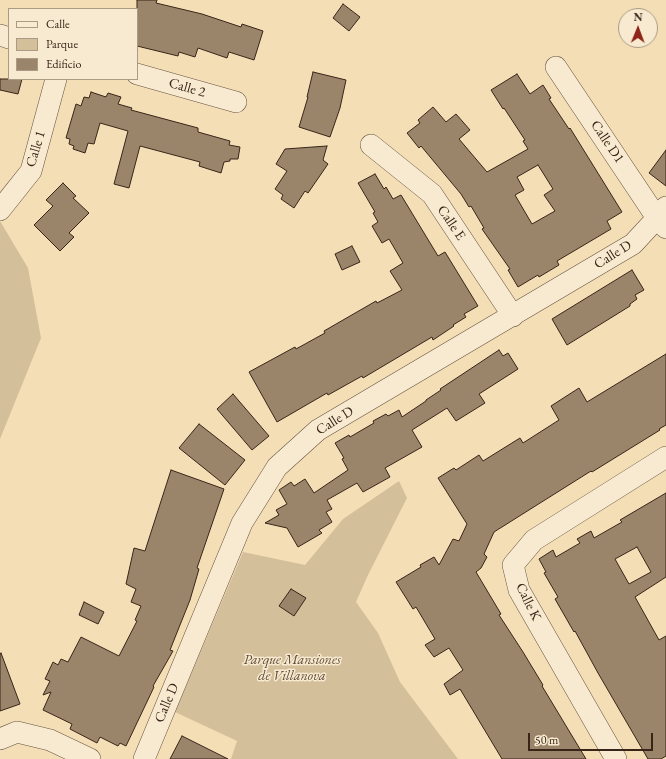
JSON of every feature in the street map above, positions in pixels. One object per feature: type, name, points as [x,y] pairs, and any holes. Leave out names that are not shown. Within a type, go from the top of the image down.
[{"type":"street","name":"Calle D1","points":[[556,67],[663,218]]},
{"type":"street","name":"Calle 2","points":[[138,74],[236,102]]},
{"type":"street","name":"Calle 1","points":[[0,210],[31,171],[56,80]]},
{"type":"street","name":"Calle E","points":[[371,145],[432,194],[513,316]]},
{"type":"street","name":"Calle D","points":[[144,759],[242,523],[277,467],[318,430],[634,244],[663,218]]},
{"type":"street","name":"Calle K","points":[[616,759],[519,590],[513,565],[534,540],[666,457]]},
{"type":"street","points":[[0,739],[17,732],[50,740],[90,759]]},
{"type":"green space","points":[[0,221],[28,268],[41,338],[0,439]]},
{"type":"green space","name":"Parque Mansiones de Villanova","points":[[399,481],[407,498],[356,602],[378,633],[400,682],[458,759],[231,759],[237,741],[175,712],[243,552],[305,565],[343,519]]},
{"type":"building","points":[[137,0],[157,0],[156,3],[202,14],[241,27],[242,24],[263,31],[254,60],[229,52],[227,58],[198,48],[195,57],[179,52],[178,56],[138,46]]},
{"type":"building","points":[[343,4],[360,17],[349,31],[333,18]]},
{"type":"building","points":[[313,72],[346,80],[340,108],[330,137],[299,127],[308,97]]},
{"type":"building","points":[[517,74],[530,94],[543,85],[551,98],[549,99],[569,129],[570,128],[622,212],[607,221],[611,229],[557,261],[559,265],[518,287],[508,270],[510,269],[482,229],[484,228],[471,206],[469,207],[461,194],[421,146],[419,148],[407,133],[420,123],[418,120],[433,107],[446,122],[456,114],[470,130],[459,139],[487,172],[528,149],[523,141],[525,140],[491,90]],"holes":[[[538,165],[553,189],[544,195],[555,211],[532,224],[515,195],[524,190],[517,177]]]},
{"type":"building","points":[[0,79],[22,80],[18,94],[0,90]]},
{"type":"building","points":[[91,92],[106,97],[108,93],[121,97],[118,104],[132,108],[131,110],[198,128],[198,132],[230,141],[229,145],[240,147],[238,159],[230,159],[230,161],[224,162],[221,173],[199,166],[200,162],[140,146],[129,188],[114,184],[128,131],[100,123],[94,144],[88,143],[85,153],[73,149],[74,146],[69,144],[70,139],[66,138],[76,104],[81,106],[84,97],[89,98]]},
{"type":"building","points":[[327,146],[323,160],[328,164],[308,193],[305,191],[294,208],[281,199],[283,195],[275,189],[287,171],[276,164],[285,149]]},
{"type":"building","points":[[666,150],[666,186],[649,173]]},
{"type":"building","points":[[375,174],[384,189],[386,187],[393,199],[401,195],[438,256],[445,252],[478,306],[464,314],[466,317],[433,340],[432,337],[363,378],[362,376],[328,395],[327,393],[277,422],[249,372],[295,347],[296,349],[325,333],[324,331],[376,301],[377,303],[402,290],[390,271],[403,263],[389,239],[382,243],[372,226],[378,222],[373,213],[375,212],[358,183]]},
{"type":"building","points":[[63,183],[76,196],[73,198],[89,213],[69,233],[74,237],[60,251],[34,225],[53,206],[46,200]]},
{"type":"building","points":[[352,246],[360,262],[342,270],[335,254]]},
{"type":"building","points":[[632,270],[644,290],[635,295],[637,299],[630,304],[630,306],[567,345],[552,319]]},
{"type":"building","points":[[499,350],[503,356],[508,353],[518,369],[479,394],[485,403],[456,421],[447,408],[412,430],[422,447],[385,468],[390,477],[363,492],[357,483],[327,500],[332,509],[326,512],[332,522],[319,530],[322,533],[298,547],[287,528],[265,523],[279,515],[276,510],[287,504],[279,490],[291,482],[294,486],[305,479],[314,493],[348,470],[342,459],[344,458],[335,443],[349,435],[350,437],[386,414],[388,416],[399,410],[402,417],[441,390],[440,389]]},
{"type":"building","points":[[666,354],[666,425],[494,532],[484,554],[487,557],[481,568],[476,572],[501,614],[499,615],[543,685],[542,686],[586,759],[502,759],[460,689],[450,695],[444,684],[463,670],[449,648],[434,657],[425,645],[435,639],[416,607],[413,609],[396,582],[421,567],[420,565],[434,557],[439,565],[453,539],[459,541],[467,524],[438,478],[454,468],[456,470],[479,455],[483,461],[520,438],[523,443],[559,420],[551,406],[579,388],[587,402]]},
{"type":"building","points":[[233,394],[269,436],[252,450],[217,409]]},
{"type":"building","points":[[199,424],[245,460],[225,485],[179,448]]},
{"type":"building","points":[[171,470],[224,489],[197,568],[199,569],[190,600],[170,650],[173,651],[153,686],[154,687],[126,746],[120,743],[118,746],[100,737],[97,743],[70,729],[72,724],[43,710],[51,692],[43,695],[50,681],[45,679],[53,662],[58,665],[61,659],[68,662],[81,637],[119,656],[137,621],[135,620],[141,606],[131,602],[136,589],[126,584],[134,548],[145,551]]},
{"type":"building","points":[[666,493],[666,577],[635,597],[659,640],[666,636],[666,756],[661,759],[648,759],[575,631],[574,632],[555,599],[558,597],[544,573],[546,572],[539,559],[553,550],[556,557],[580,543],[577,539],[591,531],[594,538],[622,522],[620,520]],"holes":[[[637,547],[651,572],[629,584],[615,559]]]},
{"type":"building","points":[[291,589],[306,598],[294,616],[279,606]]},
{"type":"building","points":[[84,602],[104,612],[98,624],[79,615]]},
{"type":"building","points":[[1,653],[20,704],[0,711],[0,654]]},
{"type":"building","points":[[182,736],[228,759],[170,759]]}]
